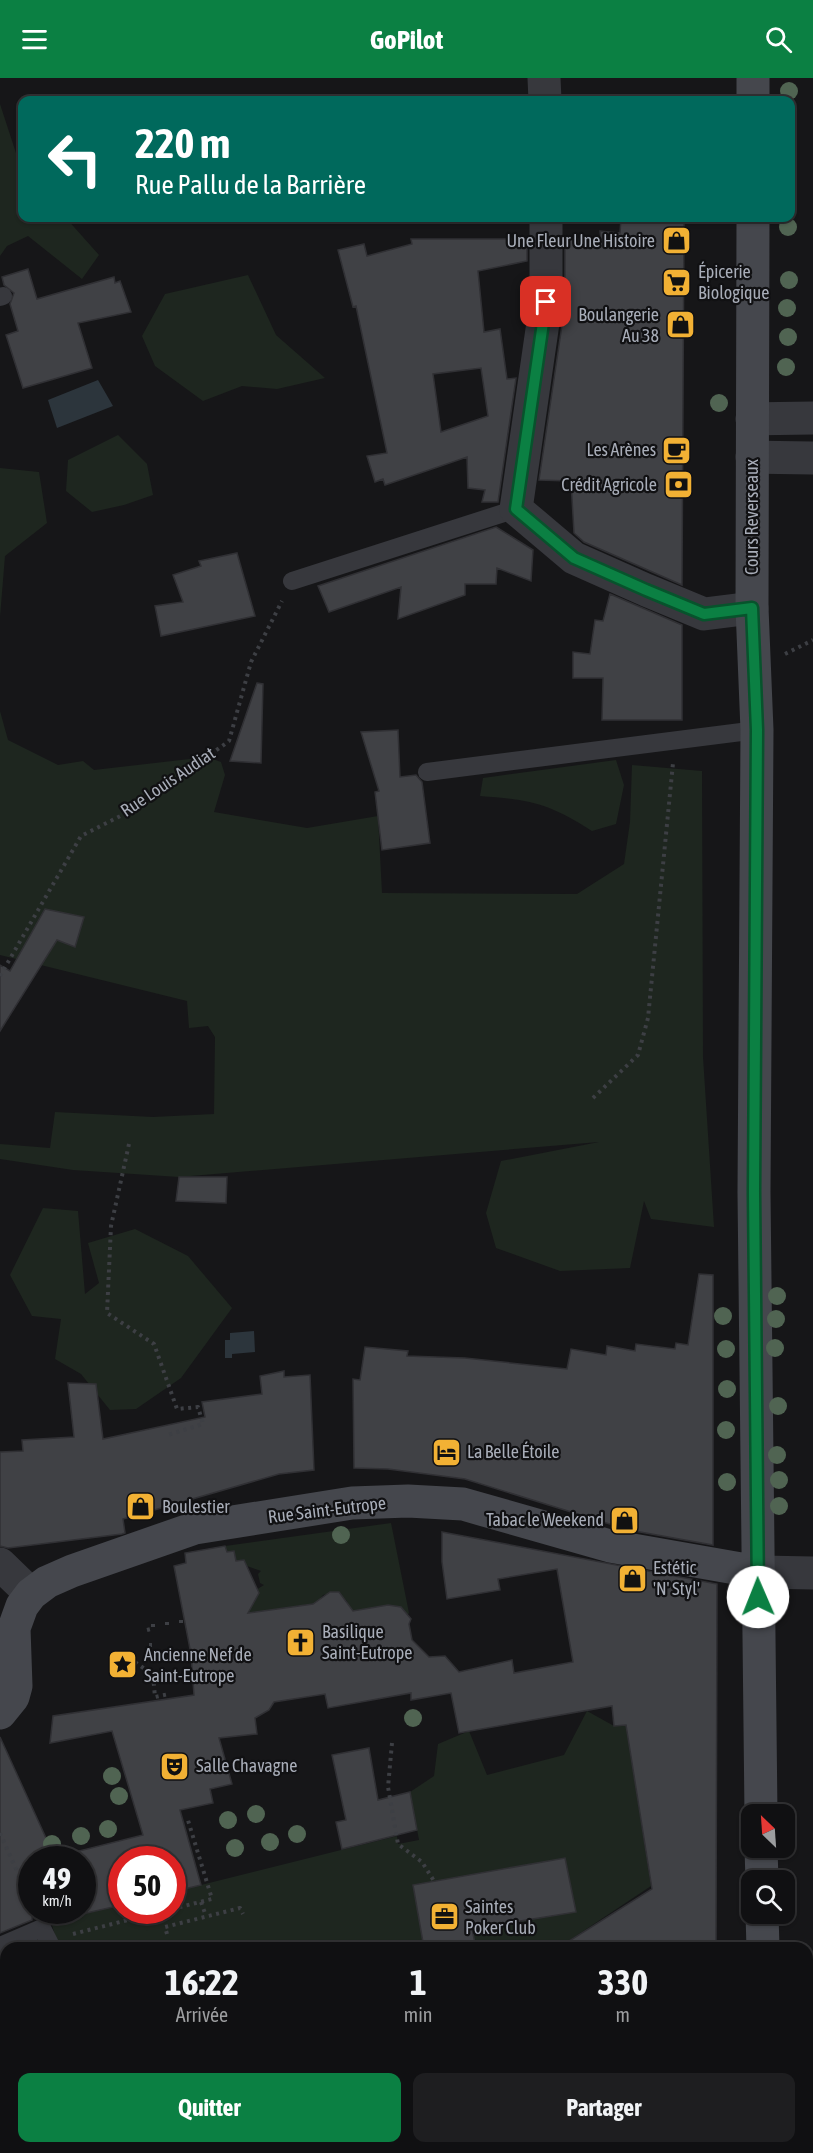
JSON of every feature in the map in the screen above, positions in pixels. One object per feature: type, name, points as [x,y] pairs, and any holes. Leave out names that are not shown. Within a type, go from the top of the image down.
[{"type":"main road","points":[[753,78],[753,96]]},
{"type":"main road","name":"Cours Reverseaux","points":[[753,222],[752,608],[757,730],[754,1202],[761,1804]]},
{"type":"main road","name":"Rue Saint-Eutrope","points":[[0,1713],[13,1697],[16,1686],[14,1628],[22,1606],[31,1594],[47,1582],[72,1571],[195,1528],[352,1503],[408,1501],[464,1504],[610,1546],[758,1572]]},
{"type":"main road","points":[[762,1924],[763,1942]]},
{"type":"street","points":[[544,78],[545,96]]},
{"type":"street","points":[[546,222],[546,302],[516,509],[574,558],[646,590],[704,614],[752,608]]},
{"type":"street","points":[[752,419],[813,418]]},
{"type":"street","points":[[752,457],[813,458]]},
{"type":"street","points":[[0,1564],[31,1594]]},
{"type":"street","points":[[758,1572],[813,1574]]},
{"type":"lane","points":[[292,581],[516,509]]},
{"type":"lane","points":[[427,772],[757,730]]},
{"type":"lane","points":[[9,1942],[42,1928],[49,1942]]},
{"type":"path","name":"Rue Louis Audiat","points":[[0,976],[81,836],[140,806],[229,741],[251,662],[292,581]]},
{"type":"path","points":[[593,1098],[638,1055],[648,1018],[675,739]]},
{"type":"path","points":[[129,1144],[111,1226],[107,1313],[154,1344],[177,1409],[198,1407],[203,1424],[168,1435]]},
{"type":"path","points":[[135,1662],[154,1675],[155,1697],[169,1695]]},
{"type":"path","points":[[392,1743],[388,1787],[398,1844],[422,1862],[434,1881]]},
{"type":"path","points":[[186,1906],[213,1899],[187,1817]]},
{"type":"path","points":[[0,1833],[18,1874]]},
{"type":"path","points":[[201,1902],[206,1916]]},
{"type":"path","points":[[167,1934],[165,1927],[206,1916],[240,1908],[243,1914]]},
{"type":"path","points":[[73,1934],[113,1924]]},
{"type":"shaded area","points":[[0,104],[18,156],[18,222],[70,222],[99,255],[82,279],[28,236],[7,246],[0,256]]},
{"type":"shaded area","points":[[248,275],[276,335],[325,378],[277,389],[242,386],[203,401],[155,366],[142,336],[165,294]]},
{"type":"shaded area","points":[[98,380],[113,406],[57,428],[48,400]]},
{"type":"shaded area","points":[[118,435],[147,464],[153,495],[124,505],[92,512],[66,491],[68,460]]},
{"type":"shaded area","points":[[0,468],[39,472],[47,523],[5,556],[0,617]]},
{"type":"shaded area","points":[[0,711],[8,740],[58,765],[83,761],[94,770],[207,757],[221,762],[225,775],[214,812],[307,828],[378,816],[382,893],[577,894],[624,864],[630,822],[632,765],[702,771],[703,1057],[714,1227],[651,1219],[644,1201],[630,1268],[560,1271],[496,1248],[486,1213],[501,1161],[599,1142],[179,1177],[73,1170],[0,1159],[0,1144],[50,1148],[55,1112],[153,1117],[214,1114],[215,1037],[208,1026],[189,1028],[187,1001],[0,955]]},
{"type":"shaded area","points":[[616,760],[624,785],[616,824],[592,831],[563,814],[539,804],[480,796],[483,778]]},
{"type":"shaded area","points":[[43,1208],[78,1211],[85,1294],[99,1283],[88,1243],[135,1229],[188,1256],[232,1308],[181,1378],[136,1409],[110,1410],[81,1374],[55,1359],[61,1319],[32,1316],[10,1275]]},
{"type":"shaded area","points":[[254,1331],[255,1352],[232,1354],[232,1358],[225,1358],[225,1340],[230,1340],[230,1333]]},
{"type":"shaded area","points":[[391,1523],[409,1613],[404,1619],[348,1618],[347,1601],[337,1592],[323,1595],[317,1603],[245,1614],[253,1592],[264,1585],[260,1583],[258,1574],[261,1571],[247,1566],[244,1560],[236,1561],[234,1551],[227,1552],[225,1546]]},
{"type":"shaded area","points":[[587,1711],[614,1726],[626,1725],[651,1886],[567,1942],[57,1942],[52,1924],[96,1924],[96,1911],[108,1908],[108,1924],[186,1924],[186,1889],[397,1836],[398,1844],[419,1840],[410,1792],[434,1776],[438,1744],[469,1731],[487,1775],[564,1755]]},
{"type":"building","points":[[621,222],[684,222],[682,585],[584,542],[574,533],[571,481],[539,480],[565,305],[565,239],[601,239],[600,231],[620,233]]},
{"type":"building","points":[[411,239],[527,239],[527,261],[478,271],[484,332],[500,329],[507,379],[516,378],[498,502],[482,502],[485,490],[468,488],[467,457],[385,485],[383,479],[375,482],[367,456],[387,453],[356,306],[353,307],[338,250],[364,244],[367,256],[412,244]],"holes":[[[481,368],[488,416],[441,432],[433,374]]]},
{"type":"building","points":[[28,269],[37,299],[114,277],[115,283],[120,281],[131,312],[78,323],[92,368],[23,388],[6,335],[18,331],[10,304],[14,293],[4,285],[2,277]]},
{"type":"building","points":[[496,527],[533,550],[531,581],[497,568],[496,584],[465,584],[465,595],[398,619],[401,587],[329,612],[318,586]]},
{"type":"building","points":[[237,553],[255,616],[161,636],[155,606],[183,602],[173,575],[201,566],[199,561]]},
{"type":"building","points":[[610,594],[682,625],[682,720],[602,720],[603,678],[573,678],[573,652],[590,654],[595,620],[603,621]]},
{"type":"building","points":[[257,683],[263,684],[261,763],[230,761]]},
{"type":"building","points":[[398,730],[400,777],[416,775],[422,782],[430,843],[382,850],[375,792],[379,791],[361,732]]},
{"type":"building","points":[[45,909],[84,917],[75,947],[57,940],[0,1031],[0,965],[10,971]]},
{"type":"building","points":[[179,1177],[227,1177],[226,1203],[176,1201]]},
{"type":"building","points":[[699,1274],[713,1275],[713,1545],[629,1530],[465,1479],[388,1469],[354,1468],[353,1379],[360,1380],[365,1347],[408,1351],[407,1356],[465,1358],[567,1369],[571,1349],[606,1355],[607,1346],[635,1351],[636,1344],[675,1349],[676,1343],[688,1345]]},
{"type":"building","points":[[284,1371],[284,1377],[310,1375],[314,1470],[279,1474],[123,1519],[125,1533],[122,1534],[8,1548],[0,1546],[0,1452],[23,1451],[22,1440],[74,1437],[68,1383],[96,1384],[103,1439],[205,1417],[202,1402],[262,1394],[260,1376]]},
{"type":"building","points":[[442,1532],[717,1584],[716,1942],[568,1942],[652,1889],[626,1725],[614,1726],[612,1706],[459,1733],[451,1693],[411,1700],[411,1693],[328,1708],[325,1694],[274,1702],[269,1710],[255,1718],[257,1734],[219,1738],[232,1784],[210,1789],[213,1803],[180,1810],[201,1885],[186,1889],[186,1846],[108,1846],[108,1908],[96,1911],[96,1847],[143,1835],[112,1731],[50,1743],[53,1716],[194,1695],[191,1654],[174,1566],[186,1563],[185,1553],[225,1546],[227,1552],[234,1551],[236,1561],[244,1560],[259,1593],[248,1613],[313,1604],[330,1592],[339,1592],[353,1611],[388,1605],[401,1607],[411,1619],[409,1624],[412,1640],[429,1657],[445,1656],[459,1672],[512,1660],[514,1673],[573,1662],[557,1569],[498,1579],[500,1590],[447,1599],[442,1562]]},
{"type":"building","points":[[0,1737],[50,1846],[18,1846],[18,1924],[22,1924],[0,1933]]},
{"type":"building","points":[[369,1748],[378,1800],[410,1792],[417,1830],[342,1849],[336,1822],[346,1820],[332,1755]]},
{"type":"building","points":[[565,1858],[576,1912],[472,1929],[475,1942],[423,1942],[413,1885]]},
{"type":"place","name":"Une Fleur Une Histoire","points":[[676,241]]},
{"type":"place","name":"Épicerie Biologique","points":[[677,282]]},
{"type":"place","name":"Boulangerie Au 38","points":[[680,325]]},
{"type":"place","name":"Les Arènes","points":[[677,450]]},
{"type":"place","name":"Crédit Agricole","points":[[678,485]]},
{"type":"place","name":"La Belle Étoile","points":[[446,1452]]},
{"type":"place","name":"Boulestier","points":[[141,1507]]},
{"type":"place","name":"Tabac le Weekend","points":[[625,1520]]},
{"type":"place","name":"Estétic 'N' Styl'","points":[[632,1578]]},
{"type":"place","name":"Basilique Saint-Eutrope","points":[[301,1642]]},
{"type":"place","name":"Ancienne Nef de Saint-Eutrope","points":[[123,1665]]},
{"type":"place","name":"Salle Chavagne","points":[[175,1766]]},
{"type":"place","name":"Saintes Poker Club","points":[[444,1917]]},
{"type":"route","points":[[546,302],[516,509],[574,558],[646,590],[704,614],[752,608],[757,730],[754,1192],[758,1597]]}]
